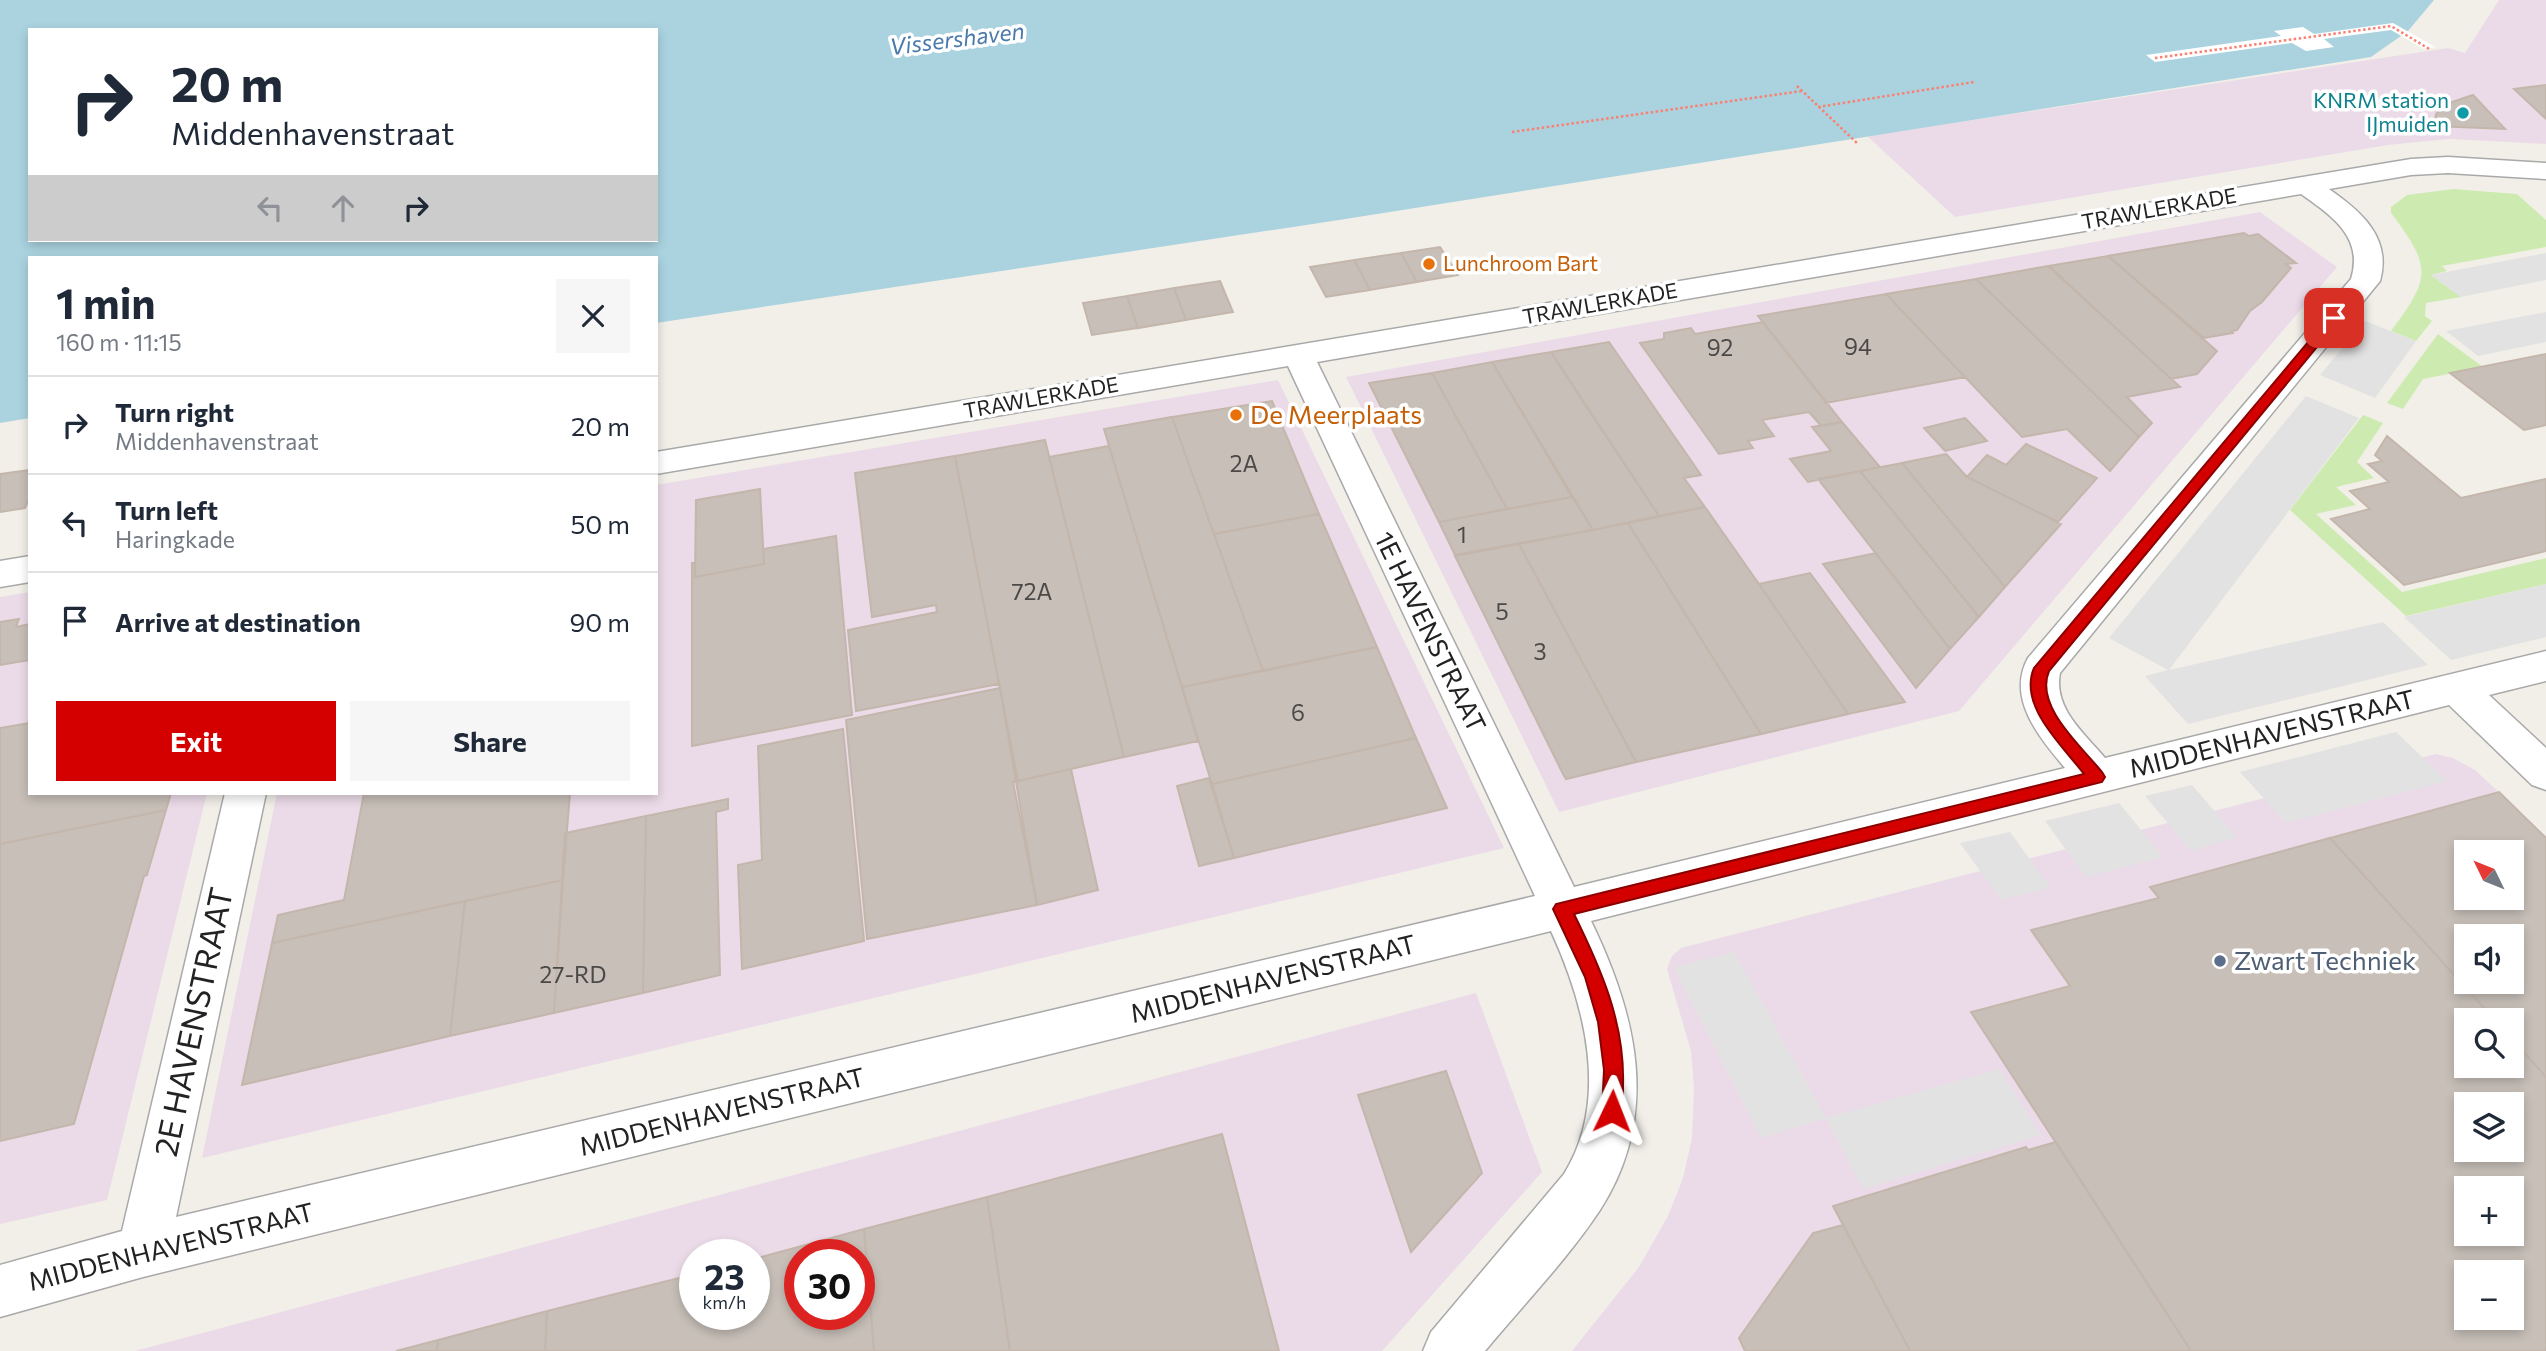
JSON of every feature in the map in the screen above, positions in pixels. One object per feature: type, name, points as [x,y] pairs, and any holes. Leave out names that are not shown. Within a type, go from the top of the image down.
[{"type":"street","name":"TRAWLERKADE","points":[[658,463],[2428,165],[2546,171]]},
{"type":"street","points":[[2096,777],[2049,717],[2036,682],[2042,668],[2365,281],[2371,268],[2371,253],[2355,224],[2306,185]]},
{"type":"street","name":"1E HAVENSTRAAT","points":[[1298,355],[1595,977],[1608,1022],[1614,1070],[1612,1111],[1602,1153],[1578,1199],[1450,1351]]},
{"type":"street","points":[[0,574],[28,569]]},
{"type":"street","name":"MIDDENHAVENSTRAAT","points":[[0,1291],[143,1251],[1563,909],[2546,666]]},
{"type":"street","points":[[2456,688],[2546,773]]},
{"type":"street","name":"2E HAVENSTRAAT","points":[[143,1251],[244,795]]},
{"type":"path","points":[[2155,58],[2391,26],[2431,50]]},
{"type":"path","points":[[1818,107],[1974,82]]},
{"type":"path","points":[[1797,86],[1858,144]]},
{"type":"path","points":[[1512,132],[1802,91]]},
{"type":"shaded area","points":[[2499,0],[2546,0],[2546,144],[2449,139],[2388,145],[1955,217],[1867,136],[2448,48],[2465,53]]},
{"type":"shaded area","points":[[2260,212],[2337,267],[1959,711],[1559,812],[1346,377]]},
{"type":"shaded area","points":[[2546,253],[2546,280],[2461,297],[2431,275]]},
{"type":"shaded area","points":[[2546,312],[2546,342],[2478,356],[2446,331]]},
{"type":"shaded area","points":[[2365,321],[2416,341],[2375,398],[2320,375]]},
{"type":"shaded area","points":[[1278,380],[1504,848],[202,1158],[277,795],[658,795],[658,485]]},
{"type":"shaded area","points":[[2306,396],[2359,418],[2169,670],[2383,622],[2428,665],[2188,724],[2145,676],[2168,670],[2109,638]]},
{"type":"shaded area","points":[[2546,584],[2546,637],[2451,660],[2404,617]]},
{"type":"shaded area","points":[[28,592],[28,795],[207,795],[107,1200],[0,1224],[0,597]]},
{"type":"shaded area","points":[[2396,732],[2447,781],[2286,823],[2240,772]]},
{"type":"shaded area","points":[[2436,754],[2453,758],[2475,770],[2546,836],[2546,1351],[1572,1351],[1639,1267],[1668,1216],[1683,1178],[1692,1138],[1694,1088],[1691,1051],[1667,969],[1672,956],[1681,948]]},
{"type":"shaded area","points":[[2192,785],[2237,837],[2191,851],[2145,796]]},
{"type":"shaded area","points":[[2119,803],[2163,857],[2086,877],[2045,821]]},
{"type":"shaded area","points":[[2010,832],[2051,888],[2001,900],[1960,843]]},
{"type":"shaded area","points":[[1734,952],[1826,1118],[1761,1138],[1674,967]]},
{"type":"shaded area","points":[[1476,993],[1542,1172],[1382,1351],[135,1351]]},
{"type":"shaded area","points":[[1999,1069],[2041,1135],[1863,1189],[1826,1118]]},
{"type":"green space","points":[[2453,189],[2517,194],[2546,220],[2546,247],[2442,266],[2447,271],[2431,275],[2461,297],[2426,303],[2425,316],[2432,321],[2416,341],[2391,331],[2414,298],[2421,272],[2420,260],[2414,247],[2391,213],[2391,207],[2407,195]]},
{"type":"green space","points":[[2438,334],[2483,367],[2423,379],[2403,409],[2387,403]]},
{"type":"green space","points":[[2363,415],[2383,423],[2357,462],[2374,478],[2336,487],[2356,505],[2316,514],[2402,592],[2546,558],[2546,584],[2406,616],[2290,510]]},
{"type":"water","name":"Vissershaven","points":[[0,0],[2434,0],[2408,31],[2371,57],[1339,220],[658,323],[658,256],[28,256],[28,418],[0,423]]},
{"type":"pier","points":[[2393,23],[2435,47],[2424,49],[2391,30],[2324,39],[2334,47],[2306,51],[2292,43],[2155,62],[2146,55],[2281,36],[2274,31],[2303,27],[2314,34]]},
{"type":"building","points":[[2546,85],[2546,119],[2514,89]]},
{"type":"building","name":"KNRM station IJmuiden","points":[[2473,95],[2505,129],[2434,126],[2436,114],[2446,104]]},
{"type":"building","points":[[2244,233],[2249,236],[2258,234],[2296,263],[2286,264],[2291,268],[2262,302],[2250,311],[2237,330],[2204,338],[2108,256]]},
{"type":"building","name":"Lunchroom Bart","points":[[1440,247],[1458,275],[1417,282],[1401,253]]},
{"type":"building","points":[[1401,253],[1417,282],[1370,290],[1354,260]]},
{"type":"building","points":[[2108,256],[2217,351],[2197,374],[2171,379],[2049,266]]},
{"type":"building","points":[[1354,260],[1370,290],[1326,297],[1310,267]]},
{"type":"building","points":[[2048,266],[2180,387],[2127,397],[2152,423],[2139,437],[1976,279]]},
{"type":"building","points":[[1976,279],[2139,437],[2110,471],[2067,429],[2022,437],[1886,294]]},
{"type":"building","points":[[1220,281],[1233,312],[1186,320],[1174,288]]},
{"type":"building","points":[[1174,288],[1186,320],[1138,328],[1127,296]]},
{"type":"building","points":[[1886,294],[1965,377],[1826,403],[1758,316]]},
{"type":"building","points":[[1127,296],[1138,328],[1092,335],[1083,303]]},
{"type":"building","points":[[1763,322],[1842,422],[1821,426],[1809,412],[1762,420],[1774,436],[1748,441],[1753,448],[1719,454],[1640,343],[1664,339],[1664,333],[1691,328],[1695,334]]},
{"type":"building","points":[[1609,342],[1701,475],[1684,478],[1705,507],[1659,516],[1551,352]]},
{"type":"building","points":[[1551,352],[1659,516],[1593,530],[1492,362]]},
{"type":"building","points":[[2546,354],[2546,425],[2524,430],[2450,373]]},
{"type":"building","points":[[1492,362],[1572,497],[1507,509],[1432,373]]},
{"type":"building","points":[[1432,373],[1507,509],[1439,522],[1369,383]]},
{"type":"building","points":[[1272,401],[1319,514],[1214,534],[1172,417]]},
{"type":"building","points":[[1172,417],[1263,671],[1182,687],[1104,429]]},
{"type":"building","points":[[1965,418],[1987,441],[1945,451],[1924,428]]},
{"type":"building","points":[[1842,422],[1880,467],[1808,482],[1790,459],[1831,451],[1812,427]]},
{"type":"building","points":[[2387,436],[2461,498],[2546,479],[2546,551],[2404,585],[2331,519],[2370,509],[2350,491],[2389,482],[2368,464],[2382,461],[2375,455]]},
{"type":"building","points":[[1045,440],[1124,757],[1018,781],[955,456]]},
{"type":"building","points":[[2026,444],[2097,478],[2058,522],[1967,477],[1987,455],[2006,465]]},
{"type":"building","points":[[1109,446],[1198,741],[1124,757],[1049,457]]},
{"type":"building","points":[[1946,454],[1967,477],[2061,524],[2005,587],[1902,463]]},
{"type":"building","points":[[955,456],[999,684],[856,711],[848,630],[937,612],[936,605],[872,617],[855,473]]},
{"type":"building","points":[[1902,463],[2005,587],[1979,617],[1860,471]]},
{"type":"building","points":[[28,470],[28,501],[25,508],[0,512],[0,474]]},
{"type":"building","points":[[1860,471],[1979,617],[1950,649],[1818,479]]},
{"type":"building","points":[[760,489],[764,564],[695,577],[696,500]]},
{"type":"building","points":[[1572,497],[1593,530],[1455,555],[1439,522]]},
{"type":"building","points":[[1705,507],[1848,714],[1761,734],[1628,523]]},
{"type":"building","points":[[1319,514],[1377,647],[1263,671],[1214,534]]},
{"type":"building","points":[[1628,523],[1761,734],[1636,762],[1519,544]]},
{"type":"building","points":[[836,536],[852,715],[692,746],[692,563],[695,563],[695,577],[764,564],[763,549]]},
{"type":"building","points":[[1519,544],[1636,762],[1566,779],[1563,774],[1455,556]]},
{"type":"building","points":[[1876,553],[1950,649],[1916,688],[1823,564]]},
{"type":"building","points":[[1810,573],[1905,702],[1848,714],[1759,584]]},
{"type":"building","points":[[19,619],[16,627],[28,624],[28,660],[0,665],[0,622]]},
{"type":"building","points":[[1377,647],[1416,738],[1212,784],[1182,687]]},
{"type":"building","points":[[1000,688],[1037,905],[867,939],[846,720]]},
{"type":"building","points":[[28,723],[28,795],[170,795],[166,810],[0,844],[0,728]]},
{"type":"building","points":[[843,729],[864,941],[742,969],[738,865],[762,860],[758,746]]},
{"type":"building","points":[[1416,738],[1447,808],[1234,858],[1212,784]]},
{"type":"building","points":[[1071,769],[1098,890],[1037,905],[1013,782]]},
{"type":"building","points":[[1209,778],[1234,858],[1199,866],[1177,786]]},
{"type":"building","points":[[2499,792],[2546,838],[2546,1077],[2524,1052],[2524,1008],[2484,1008],[2471,994],[2524,994],[2524,924],[2454,924],[2454,975],[2330,838]]},
{"type":"building","points":[[364,795],[570,795],[563,880],[272,943],[278,915],[344,900]]},
{"type":"building","points":[[728,799],[728,809],[716,812],[720,975],[643,993],[646,816]]},
{"type":"building","points":[[166,810],[147,875],[144,876],[74,1124],[0,1141],[0,844]]},
{"type":"building","points":[[646,816],[643,993],[554,1013],[565,833]]},
{"type":"building","points":[[2330,838],[2454,975],[2454,994],[2471,994],[2484,1008],[2454,1008],[2454,1078],[2524,1078],[2524,1052],[2546,1077],[2546,1351],[2191,1351],[1971,1012],[2070,986],[2031,930],[2159,898],[2150,887]]},
{"type":"building","points":[[563,880],[554,1013],[450,1036],[465,901]]},
{"type":"building","points":[[465,901],[450,1036],[242,1085],[272,943]]},
{"type":"building","points":[[1446,1071],[1482,1173],[1411,1252],[1358,1095]]},
{"type":"building","points":[[1222,1134],[1279,1351],[1010,1351],[987,1197]]},
{"type":"building","points":[[2056,1142],[2191,1351],[1910,1351],[1833,1206],[2026,1147],[2028,1150]]},
{"type":"building","points":[[987,1197],[1010,1351],[874,1351],[875,1239],[865,1239],[864,1229]]},
{"type":"building","points":[[1843,1225],[1910,1351],[1745,1351],[1739,1338],[1813,1233]]},
{"type":"building","points":[[864,1229],[865,1239],[827,1239]]},
{"type":"building","points":[[784,1251],[784,1330],[872,1330],[874,1351],[545,1351],[547,1311],[679,1278],[679,1330],[770,1330],[770,1255]]},
{"type":"building","points":[[547,1311],[545,1351],[437,1351],[438,1340]]},
{"type":"building","points":[[438,1340],[437,1351],[396,1351]]},
{"type":"place","name":"KNRM station IJmuiden","points":[[2463,113]]},
{"type":"place","name":"Lunchroom Bart","points":[[1429,264]]},
{"type":"place","name":"De Meerplaats","points":[[1236,415]]},
{"type":"place","name":"Zwart Techniek","points":[[2220,961]]},
{"type":"route","points":[[1612,1111],[1614,1070],[1608,1022],[1595,977],[1563,909],[2096,777],[2049,717],[2036,682],[2042,668],[2334,318]]}]
